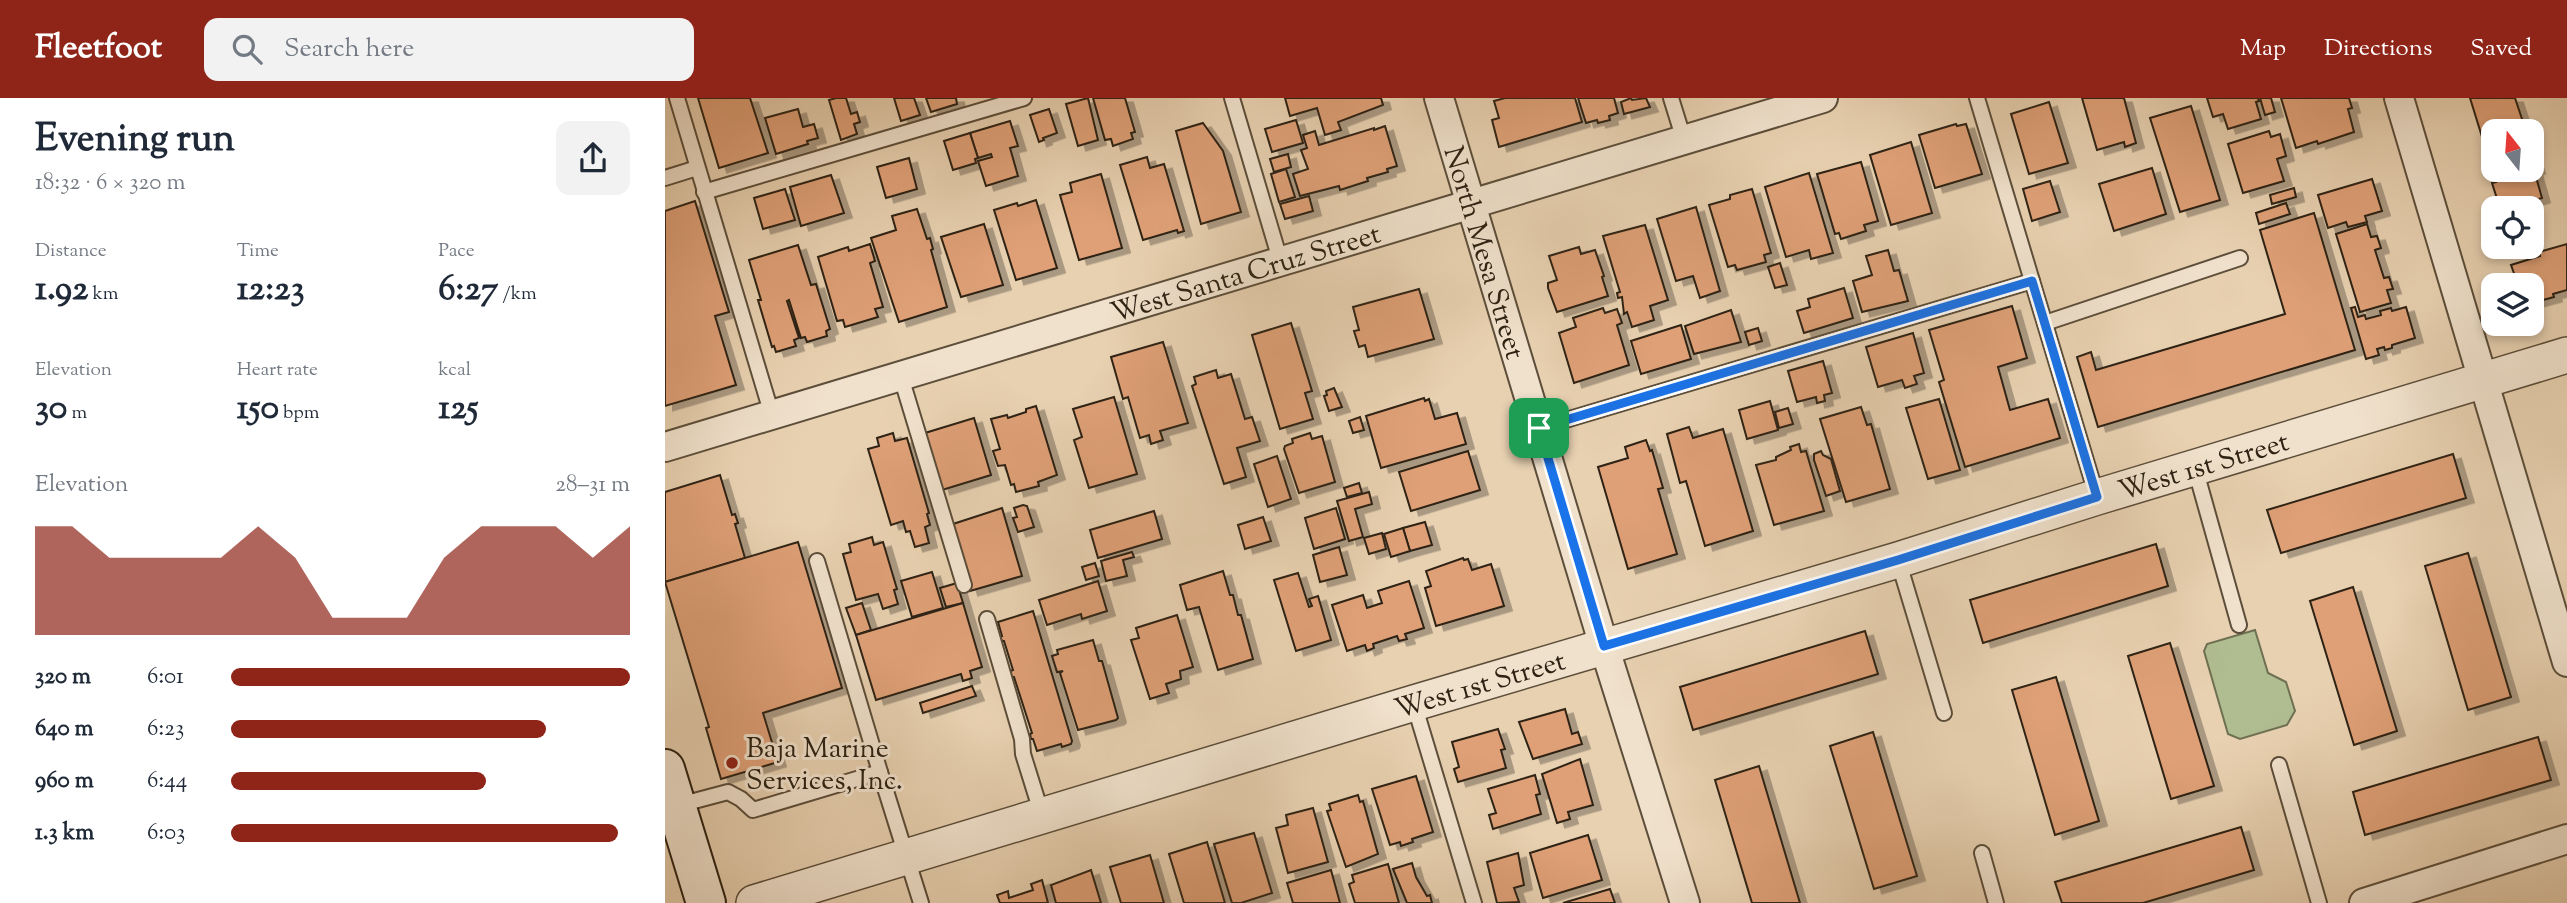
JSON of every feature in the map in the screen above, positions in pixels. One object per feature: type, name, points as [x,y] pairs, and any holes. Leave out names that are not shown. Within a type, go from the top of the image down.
[{"type":"main road","points":[[665,769],[706,903]]},
{"type":"street","name":"North Mesa Street","points":[[1439,98],[1604,646],[1685,903]]},
{"type":"street","name":"West Santa Cruz Street","points":[[665,447],[1823,98]]},
{"type":"street","points":[[2399,98],[2567,662]]},
{"type":"street","name":"West 1st Street","points":[[754,903],[1898,560],[2567,355]]},
{"type":"street","points":[[2364,903],[2567,839]]},
{"type":"lane","points":[[677,98],[772,415]]},
{"type":"lane","points":[[704,192],[1024,98]]},
{"type":"lane","points":[[1232,98],[1281,263]]},
{"type":"lane","points":[[1671,98],[1683,140]]},
{"type":"lane","points":[[1977,98],[2097,497]]},
{"type":"lane","points":[[665,178],[697,169]]},
{"type":"lane","points":[[2045,323],[2240,258]]},
{"type":"lane","points":[[1539,428],[2032,281]]},
{"type":"lane","points":[[901,377],[964,585]]},
{"type":"lane","points":[[2195,468],[2239,625]]},
{"type":"lane","points":[[1898,560],[1944,713]]},
{"type":"lane","points":[[817,561],[921,903]]},
{"type":"lane","points":[[987,619],[1042,815]]},
{"type":"lane","points":[[1414,703],[1474,903]]},
{"type":"lane","points":[[2279,765],[2319,903]]},
{"type":"lane","points":[[676,806],[728,792],[753,810],[880,772]]},
{"type":"lane","points":[[1982,853],[1996,903]]},
{"type":"green space","points":[[2255,630],[2268,673],[2286,682],[2295,711],[2287,725],[2240,739],[2228,734],[2204,651],[2207,644]]},
{"type":"building","points":[[698,98],[750,98],[768,153],[719,168]]},
{"type":"building","points":[[846,98],[851,114],[857,112],[860,122],[854,124],[857,134],[841,140],[829,100]]},
{"type":"building","points":[[894,98],[914,98],[920,115],[901,121]]},
{"type":"building","points":[[926,98],[956,98],[957,104],[931,112]]},
{"type":"building","points":[[1088,98],[1098,140],[1078,146],[1066,104]]},
{"type":"building","points":[[1093,98],[1125,98],[1135,132],[1131,133],[1133,139],[1113,146],[1111,139],[1105,140]]},
{"type":"building","points":[[1285,98],[1381,98],[1383,105],[1338,122],[1341,130],[1325,135],[1317,108],[1290,116]]},
{"type":"building","points":[[1505,98],[1575,98],[1582,122],[1499,147],[1492,120],[1499,118],[1494,101]]},
{"type":"building","points":[[1578,98],[1614,98],[1618,113],[1609,116],[1610,120],[1586,123]]},
{"type":"building","points":[[1631,98],[1646,98],[1650,107],[1624,114],[1621,102]]},
{"type":"building","points":[[2082,98],[2124,98],[2136,143],[2125,147],[2124,142],[2097,150]]},
{"type":"building","points":[[2207,98],[2258,98],[2259,101],[2256,102],[2261,119],[2228,129],[2223,114],[2213,117]]},
{"type":"building","points":[[2260,98],[2271,98],[2275,112],[2265,115]]},
{"type":"building","points":[[2281,98],[2349,98],[2352,108],[2348,109],[2354,132],[2296,148]]},
{"type":"building","points":[[2470,98],[2515,98],[2522,119],[2481,119],[2481,134]]},
{"type":"building","points":[[2049,102],[2068,163],[2029,174],[2011,114]]},
{"type":"building","points":[[2191,106],[2220,200],[2180,212],[2150,118]]},
{"type":"building","points":[[798,109],[803,127],[814,124],[818,138],[776,154],[765,118]]},
{"type":"building","points":[[1049,109],[1057,133],[1039,142],[1030,115]]},
{"type":"building","points":[[1296,120],[1303,143],[1272,152],[1265,129]]},
{"type":"building","points":[[1010,121],[1018,146],[1010,148],[1018,176],[986,186],[978,161],[992,157],[991,154],[978,158],[970,133]]},
{"type":"building","points":[[1203,123],[1223,151],[1241,212],[1201,224],[1176,131]]},
{"type":"building","points":[[1956,124],[1966,124],[1982,174],[1935,188],[1919,135]]},
{"type":"building","points":[[1385,126],[1397,166],[1387,169],[1388,172],[1367,178],[1368,181],[1340,190],[1339,186],[1300,196],[1293,174],[1308,169],[1301,150],[1307,148],[1303,135],[1315,131],[1319,145]]},
{"type":"building","points":[[2269,131],[2271,137],[2280,134],[2286,156],[2277,159],[2284,181],[2243,193],[2228,144]]},
{"type":"building","points":[[970,133],[978,158],[975,159],[976,163],[953,170],[944,141]]},
{"type":"building","points":[[1911,142],[1932,213],[1891,225],[1870,155]]},
{"type":"building","points":[[1288,154],[1291,167],[1274,172],[1270,159]]},
{"type":"building","points":[[1147,157],[1150,168],[1164,164],[1184,231],[1178,233],[1177,230],[1143,240],[1120,165]]},
{"type":"building","points":[[909,158],[917,189],[886,198],[877,167]]},
{"type":"building","points":[[1861,162],[1878,221],[1864,225],[1866,231],[1841,239],[1839,233],[1835,234],[1817,174]]},
{"type":"building","points":[[2152,168],[2166,214],[2114,231],[2099,184]]},
{"type":"building","points":[[1286,169],[1295,197],[1279,202],[1271,174]]},
{"type":"building","points":[[1809,173],[1833,253],[1811,259],[1809,250],[1786,257],[1765,187]]},
{"type":"building","points":[[1101,174],[1122,248],[1079,260],[1060,195],[1072,192],[1070,183]]},
{"type":"building","points":[[831,175],[844,213],[801,226],[790,187]]},
{"type":"building","points":[[2372,179],[2382,211],[2365,216],[2367,222],[2348,227],[2346,222],[2328,228],[2318,195]]},
{"type":"building","points":[[2050,181],[2060,212],[2032,221],[2023,189]]},
{"type":"building","points":[[2537,182],[2541,196],[2496,196],[2492,183]]},
{"type":"building","points":[[2294,188],[2296,197],[2272,204],[2270,195]]},
{"type":"building","points":[[785,189],[795,220],[763,229],[754,198]]},
{"type":"building","points":[[1752,189],[1771,253],[1764,255],[1766,262],[1737,270],[1735,265],[1728,267],[1709,205]]},
{"type":"building","points":[[1309,196],[1313,211],[1285,219],[1280,204]]},
{"type":"building","points":[[1036,200],[1057,268],[1016,280],[994,210]]},
{"type":"building","points":[[695,201],[729,312],[715,316],[736,385],[665,406],[665,211]]},
{"type":"building","points":[[2286,203],[2290,214],[2259,224],[2256,213]]},
{"type":"building","points":[[1696,207],[1720,291],[1700,298],[1693,276],[1676,281],[1657,219]]},
{"type":"building","points":[[917,209],[927,239],[930,238],[947,307],[899,322],[871,238],[896,230],[892,216]]},
{"type":"building","points":[[2314,213],[2355,350],[2098,427],[2077,357],[2091,352],[2096,370],[2285,314],[2260,230]]},
{"type":"building","points":[[984,224],[1003,285],[961,297],[941,237]]},
{"type":"building","points":[[2367,224],[2371,237],[2377,236],[2381,248],[2375,250],[2384,278],[2389,277],[2393,289],[2387,290],[2391,303],[2360,312],[2336,234]]},
{"type":"building","points":[[1645,225],[1668,300],[1650,306],[1654,320],[1632,327],[1627,312],[1624,314],[1622,297],[1618,298],[1617,293],[1620,292],[1603,236]]},
{"type":"building","points":[[870,244],[875,261],[870,263],[883,307],[875,309],[878,317],[845,327],[843,320],[837,321],[818,257],[848,247],[849,251]]},
{"type":"building","points":[[2567,244],[2567,290],[2544,300],[2544,273],[2514,273],[2511,265],[2530,259],[2544,259],[2544,251]]},
{"type":"building","points":[[798,245],[811,285],[816,284],[830,329],[826,331],[827,336],[807,342],[805,337],[801,338],[789,300],[787,301],[799,338],[794,340],[796,346],[776,352],[774,346],[772,347],[758,300],[761,300],[749,260]]},
{"type":"building","points":[[1579,247],[1581,254],[1595,250],[1608,296],[1557,312],[1548,288],[1548,283],[1557,280],[1549,256]]},
{"type":"building","points":[[1888,250],[1894,271],[1899,270],[1908,301],[1862,312],[1853,281],[1872,275],[1866,256]]},
{"type":"building","points":[[1780,263],[1787,285],[1775,288],[1768,267]]},
{"type":"building","points":[[1844,288],[1853,318],[1804,333],[1797,311],[1810,307],[1808,299]]},
{"type":"building","points":[[1419,289],[1434,339],[1368,357],[1365,345],[1359,347],[1354,331],[1359,330],[1353,307]]},
{"type":"building","points":[[2012,306],[2027,358],[1998,367],[2010,410],[2048,399],[2060,438],[1965,467],[1939,382],[1944,380],[1929,330]]},
{"type":"building","points":[[2355,307],[2358,317],[2365,315],[2366,319],[2381,315],[2380,311],[2406,307],[2415,338],[2392,345],[2392,348],[2377,349],[2379,355],[2366,359],[2351,308]]},
{"type":"building","points":[[1603,308],[1605,313],[1617,309],[1622,323],[1617,325],[1629,365],[1574,383],[1559,333],[1576,327],[1573,318]]},
{"type":"building","points":[[1731,310],[1741,342],[1694,354],[1685,326]]},
{"type":"building","points":[[1291,323],[1312,391],[1305,393],[1313,419],[1280,429],[1252,335]]},
{"type":"building","points":[[1681,325],[1691,359],[1641,374],[1631,341]]},
{"type":"building","points":[[1758,328],[1762,341],[1749,345],[1745,332]]},
{"type":"building","points":[[1913,333],[1924,373],[1914,376],[1917,384],[1905,388],[1902,380],[1878,387],[1866,347]]},
{"type":"building","points":[[1163,342],[1188,423],[1160,431],[1163,440],[1151,444],[1149,435],[1140,438],[1128,397],[1123,399],[1111,357]]},
{"type":"building","points":[[1823,361],[1832,393],[1824,395],[1825,401],[1817,403],[1816,397],[1797,402],[1788,371]]},
{"type":"building","points":[[1216,370],[1218,378],[1231,374],[1245,419],[1252,417],[1260,441],[1237,448],[1246,477],[1224,484],[1192,386],[1196,384],[1194,377]]},
{"type":"building","points":[[1334,388],[1342,407],[1329,411],[1324,396],[1327,395],[1326,391]]},
{"type":"building","points":[[1114,397],[1137,474],[1089,488],[1074,440],[1082,437],[1073,409]]},
{"type":"building","points":[[1424,398],[1425,401],[1429,399],[1435,419],[1457,413],[1466,444],[1381,468],[1366,416]]},
{"type":"building","points":[[1939,399],[1960,470],[1928,479],[1906,408]]},
{"type":"building","points":[[1770,401],[1778,430],[1747,439],[1739,410]]},
{"type":"building","points":[[1036,406],[1057,475],[1038,482],[1039,486],[1016,492],[1005,465],[998,466],[993,451],[1000,449],[991,419],[1007,415],[1008,418]]},
{"type":"building","points":[[1861,407],[1867,425],[1871,424],[1890,489],[1846,502],[1820,419]]},
{"type":"building","points":[[1788,408],[1793,424],[1779,428],[1775,412]]},
{"type":"building","points":[[1360,417],[1364,430],[1353,433],[1349,421]]},
{"type":"building","points":[[974,418],[991,475],[942,490],[925,433]]},
{"type":"building","points":[[1689,427],[1693,438],[1723,429],[1753,531],[1705,546],[1686,481],[1680,483],[1667,434]]},
{"type":"building","points":[[893,433],[895,441],[907,438],[929,513],[930,525],[925,527],[929,543],[915,547],[910,531],[906,532],[903,521],[891,525],[868,449],[879,446],[877,438]]},
{"type":"building","points":[[1310,433],[1312,439],[1322,436],[1335,482],[1299,493],[1284,449],[1293,443],[1292,439]]},
{"type":"building","points":[[1646,440],[1650,451],[1652,450],[1663,488],[1658,489],[1677,554],[1628,569],[1598,467],[1628,458],[1625,447]]},
{"type":"building","points":[[1799,444],[1801,452],[1806,451],[1824,511],[1774,525],[1756,465],[1776,460],[1776,457],[1791,450],[1790,447]]},
{"type":"building","points":[[1468,451],[1480,490],[1411,511],[1399,472]]},
{"type":"building","points":[[1821,451],[1831,459],[1840,491],[1826,496],[1814,460],[1814,454]]},
{"type":"building","points":[[2453,454],[2466,498],[2281,553],[2267,510]]},
{"type":"building","points":[[1277,456],[1291,499],[1268,507],[1254,464]]},
{"type":"building","points":[[720,475],[732,515],[735,514],[738,523],[735,524],[745,558],[665,582],[665,492]]},
{"type":"building","points":[[1359,483],[1362,493],[1347,497],[1344,488]]},
{"type":"building","points":[[1369,492],[1372,504],[1355,509],[1363,537],[1349,541],[1337,501]]},
{"type":"building","points":[[1027,506],[1034,527],[1018,532],[1013,518],[1017,517],[1014,508]]},
{"type":"building","points":[[1002,508],[1022,576],[970,591],[950,525]]},
{"type":"building","points":[[1336,508],[1345,539],[1314,549],[1305,518]]},
{"type":"building","points":[[1154,511],[1162,539],[1098,558],[1090,530]]},
{"type":"building","points":[[1263,517],[1271,541],[1245,549],[1238,525]]},
{"type":"building","points":[[1425,522],[1432,545],[1410,551],[1403,528]]},
{"type":"building","points":[[1403,528],[1410,551],[1391,557],[1384,534]]},
{"type":"building","points":[[1382,533],[1386,549],[1369,554],[1364,538]]},
{"type":"building","points":[[872,537],[874,545],[883,542],[897,589],[894,590],[898,604],[883,609],[878,594],[856,600],[843,554],[851,552],[849,544]]},
{"type":"building","points":[[798,542],[842,688],[763,713],[778,762],[721,779],[706,728],[709,727],[665,582]]},
{"type":"building","points":[[2156,544],[2168,586],[1983,643],[1970,600]]},
{"type":"building","points":[[1339,547],[1347,575],[1320,582],[1313,555]]},
{"type":"building","points":[[1132,552],[1134,557],[1123,560],[1127,576],[1106,581],[1101,561]]},
{"type":"building","points":[[2468,553],[2511,697],[2468,710],[2425,566]]},
{"type":"building","points":[[1463,558],[1468,559],[1472,570],[1491,564],[1504,606],[1436,626],[1425,588],[1431,586],[1426,571]]},
{"type":"building","points":[[1095,563],[1099,576],[1086,580],[1082,567]]},
{"type":"building","points":[[1223,571],[1238,615],[1241,615],[1253,659],[1218,670],[1199,607],[1187,610],[1180,585]]},
{"type":"building","points":[[932,572],[943,608],[912,617],[901,581]]},
{"type":"building","points":[[1298,573],[1309,607],[1312,606],[1309,599],[1318,596],[1331,640],[1296,651],[1274,580]]},
{"type":"building","points":[[1098,581],[1107,611],[1082,619],[1081,614],[1047,625],[1039,600]]},
{"type":"building","points":[[1409,581],[1424,628],[1405,634],[1407,639],[1399,641],[1397,636],[1373,644],[1374,648],[1367,651],[1365,645],[1347,651],[1332,605],[1363,595],[1367,608],[1382,603],[1378,591]]},
{"type":"building","points":[[957,583],[963,603],[946,607],[940,588]]},
{"type":"building","points":[[2353,587],[2397,731],[2354,745],[2310,601]]},
{"type":"building","points":[[862,603],[871,630],[856,635],[846,608]]},
{"type":"building","points":[[963,603],[982,667],[970,671],[972,678],[963,681],[961,674],[876,700],[856,635]]},
{"type":"building","points":[[1033,611],[1072,741],[1062,747],[1061,744],[1037,751],[1010,671],[1013,670],[1000,636],[998,622]]},
{"type":"building","points":[[1177,615],[1193,667],[1180,671],[1181,679],[1166,684],[1169,693],[1150,699],[1131,640],[1139,638],[1136,628]]},
{"type":"building","points":[[1865,631],[1878,674],[1693,730],[1680,687]]},
{"type":"building","points":[[1093,640],[1099,661],[1102,661],[1118,718],[1078,730],[1060,673],[1063,671],[1057,672],[1052,656],[1058,654],[1057,650]]},
{"type":"building","points":[[2170,643],[2214,786],[2171,799],[2128,656]]},
{"type":"building","points":[[2056,677],[2099,821],[2055,835],[2012,690]]},
{"type":"building","points":[[972,686],[976,696],[923,713],[920,703]]},
{"type":"building","points":[[1565,709],[1572,734],[1578,732],[1582,744],[1533,759],[1519,722]]},
{"type":"building","points":[[1498,729],[1505,749],[1501,750],[1506,768],[1458,782],[1454,769],[1459,767],[1452,742]]},
{"type":"building","points":[[1873,732],[1917,876],[1874,889],[1830,746]]},
{"type":"building","points":[[2538,737],[2551,780],[2365,835],[2353,792]]},
{"type":"building","points":[[1580,759],[1593,805],[1568,812],[1570,819],[1557,823],[1542,774]]},
{"type":"building","points":[[1759,766],[1800,903],[1752,903],[1715,780]]},
{"type":"building","points":[[1535,775],[1541,814],[1493,829],[1489,815],[1496,813],[1488,789]]},
{"type":"building","points":[[1416,776],[1433,832],[1401,846],[1400,842],[1390,845],[1372,789]]},
{"type":"building","points":[[1358,795],[1360,802],[1363,801],[1378,854],[1346,867],[1327,811],[1331,810],[1329,804]]},
{"type":"building","points":[[1313,808],[1328,862],[1288,873],[1276,828],[1288,825],[1286,815]]},
{"type":"building","points":[[2241,827],[2254,870],[2143,903],[2062,903],[2055,882]]},
{"type":"building","points":[[1254,833],[1272,893],[1241,903],[1232,903],[1214,844]]},
{"type":"building","points":[[1588,835],[1602,880],[1543,898],[1530,853]]},
{"type":"building","points":[[1207,842],[1225,903],[1184,903],[1169,854]]},
{"type":"building","points":[[1518,853],[1524,885],[1514,888],[1519,902],[1497,903],[1487,862]]},
{"type":"building","points":[[1150,855],[1164,903],[1121,903],[1110,867]]},
{"type":"building","points":[[1412,863],[1416,877],[1427,896],[1430,895],[1432,903],[1407,903],[1393,869]]},
{"type":"building","points":[[1388,864],[1399,903],[1355,903],[1349,884],[1354,882],[1352,875]]},
{"type":"building","points":[[1091,870],[1101,903],[1056,903],[1051,885]]},
{"type":"building","points":[[1331,870],[1340,903],[1293,903],[1287,883]]},
{"type":"building","points":[[1042,880],[1048,903],[1000,903],[997,895],[1008,891],[1009,898],[1033,890],[1031,884]]},
{"type":"building","points":[[1610,889],[1615,903],[1563,903]]},
{"type":"place","name":"Baja Marine Services, Inc.","points":[[732,763]]},
{"type":"route","points":[[2032,281],[2097,497],[1898,560],[1604,646],[1539,428],[2032,281]]}]
